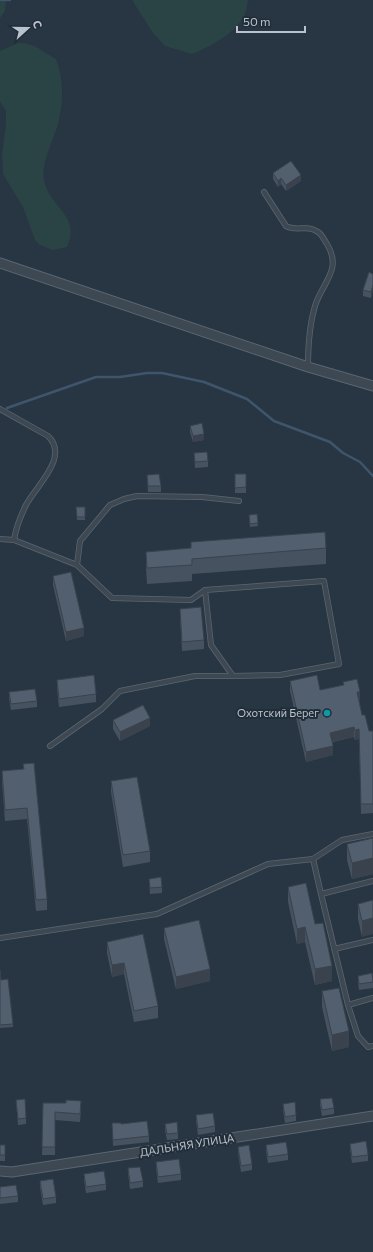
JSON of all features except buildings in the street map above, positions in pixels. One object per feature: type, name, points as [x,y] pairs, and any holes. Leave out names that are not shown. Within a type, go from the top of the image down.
[{"type":"street","points":[[0,263],[308,367],[373,386]]},
{"type":"street","name":"ДАЛЬНЯЯ УЛИЦА","points":[[0,1171],[12,1172],[373,1116]]},
{"type":"lane","points":[[264,192],[286,226],[291,229],[304,227],[320,233],[332,254],[332,271],[316,302],[312,323],[308,367]]},
{"type":"lane","points":[[0,409],[48,436],[52,440],[56,450],[53,464],[25,507],[16,529],[14,540]]},
{"type":"lane","points":[[77,565],[80,541],[110,505],[124,499],[137,496],[202,497],[239,501]]},
{"type":"lane","points":[[0,539],[14,540],[77,565],[112,598],[191,600],[205,590],[324,581],[339,664],[280,675],[195,676],[120,691],[102,709],[50,746]]},
{"type":"lane","points":[[205,590],[211,645],[234,676]]},
{"type":"lane","points":[[0,938],[156,914],[268,864],[313,859],[342,840],[373,834]]},
{"type":"lane","points":[[313,859],[348,1005],[358,1036],[368,1046],[373,1046]]},
{"type":"lane","points":[[321,894],[373,881]]},
{"type":"lane","points":[[334,949],[373,940]]},
{"type":"lane","points":[[348,1005],[373,998]]},
{"type":"green space","points":[[0,0],[6,0],[5,11],[0,18]]},
{"type":"green space","points":[[132,0],[248,0],[244,16],[233,30],[213,44],[192,54],[165,46],[153,33]]},
{"type":"green space","points":[[18,43],[34,46],[56,59],[60,74],[62,89],[61,111],[48,151],[44,168],[44,176],[48,192],[68,220],[70,237],[67,247],[53,250],[40,245],[35,240],[23,207],[3,174],[2,154],[6,125],[6,111],[0,101],[0,51]]},
{"type":"waterway","points":[[1,0],[10,0]]},
{"type":"waterway","points":[[7,408],[96,377],[120,377],[147,373],[162,373],[204,382],[247,399],[274,421],[330,442],[343,453],[360,462],[373,476]]},
{"type":"place","name":"Охотский Берег","points":[[327,713]]}]
